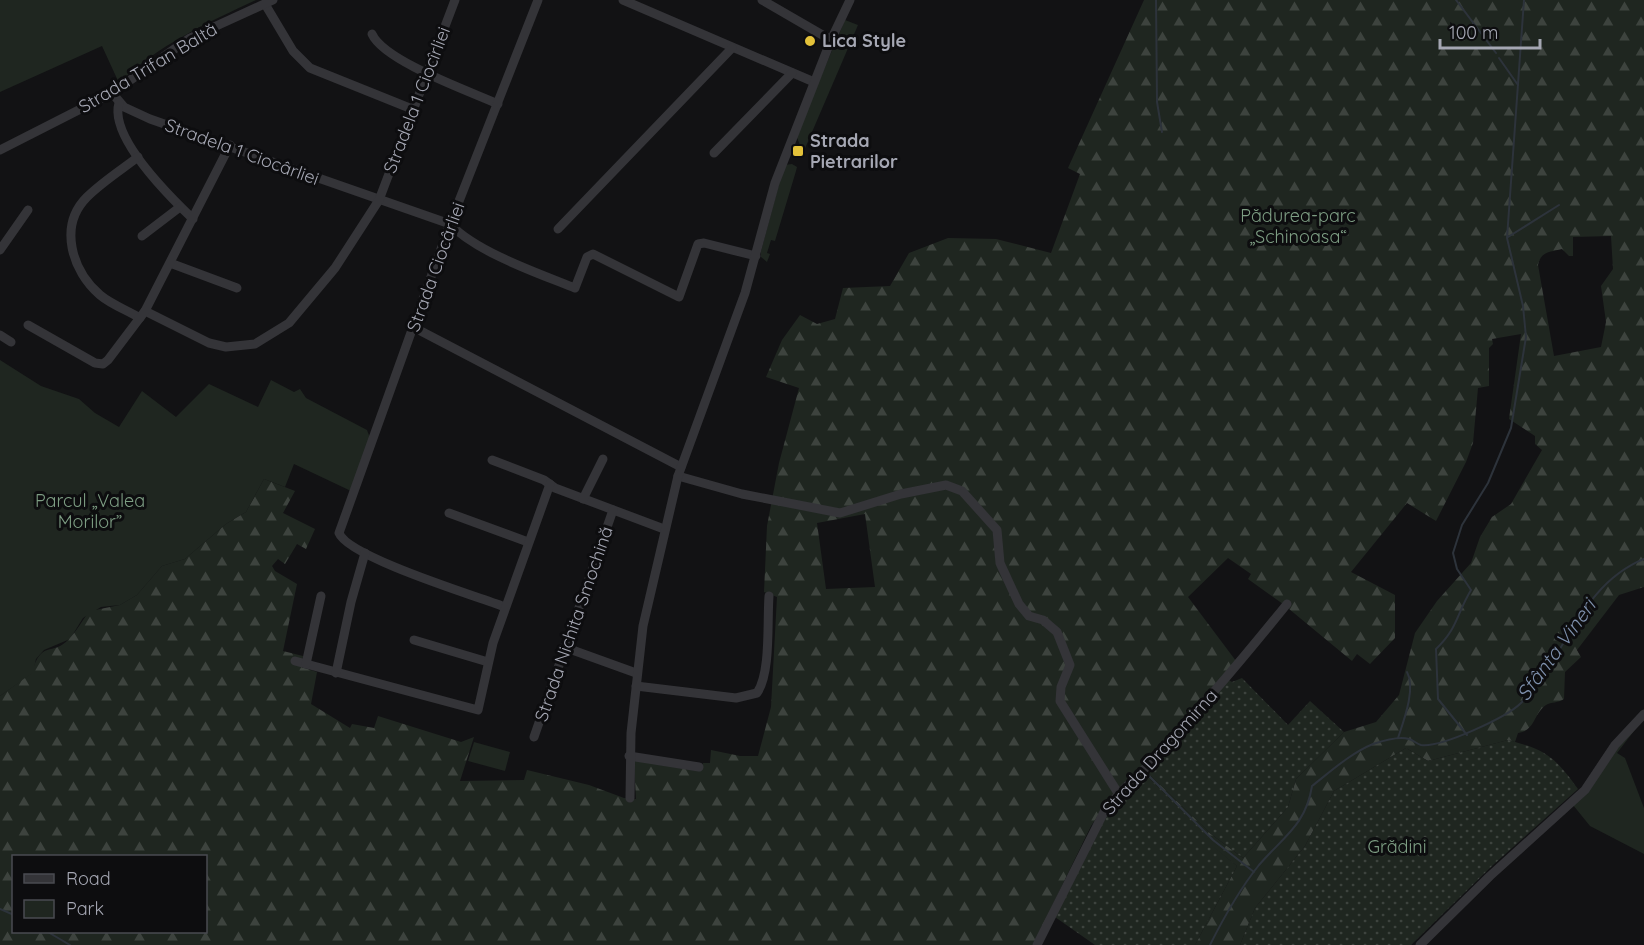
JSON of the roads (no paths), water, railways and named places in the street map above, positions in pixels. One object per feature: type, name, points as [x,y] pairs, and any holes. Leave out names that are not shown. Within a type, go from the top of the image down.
[{"type":"street","name":"Stradela 1 Ciocîrliei","points":[[379,201],[455,0]]},
{"type":"street","name":"Strada Ciocârliei","points":[[365,553],[340,536],[352,496],[415,328],[450,224],[538,0]]},
{"type":"street","points":[[623,0],[814,82]]},
{"type":"street","points":[[762,0],[831,40]]},
{"type":"street","points":[[630,798],[629,756],[636,673],[651,585],[679,472],[756,256],[775,183],[831,40],[850,0]]},
{"type":"street","name":"Strada Trifan Baltă","points":[[0,150],[112,93],[190,38],[269,2],[293,51],[310,68],[412,109]]},
{"type":"street","points":[[372,34],[375,40],[390,52],[427,72],[498,104]]},
{"type":"street","points":[[558,229],[732,48]]},
{"type":"street","points":[[714,153],[792,73]]},
{"type":"street","name":"Stradela 1 Ciocârliei","points":[[112,93],[119,103],[150,119],[230,145],[379,201],[450,224],[457,231],[502,257],[575,288],[587,257],[593,254],[679,297],[698,244],[756,256]]},
{"type":"street","points":[[119,103],[117,116],[138,157],[193,219]]},
{"type":"street","points":[[28,325],[79,355],[103,364],[143,314],[230,145]]},
{"type":"street","points":[[138,157],[86,198],[78,208],[70,242],[79,268],[100,294],[209,343],[242,347],[255,344],[290,323],[315,295],[379,201]]},
{"type":"street","points":[[142,236],[180,207]]},
{"type":"street","points":[[0,250],[4,235],[28,210]]},
{"type":"street","points":[[170,263],[237,288]]},
{"type":"street","points":[[415,328],[679,472],[742,494],[840,513],[901,494],[946,485],[962,491],[997,530],[1000,563],[1020,604],[1029,616],[1043,620],[1057,632],[1070,665],[1061,687],[1060,701],[1118,794]]},
{"type":"street","points":[[0,335],[11,342]]},
{"type":"street","points":[[583,499],[603,459]]},
{"type":"street","points":[[492,460],[583,499],[664,529]]},
{"type":"street","points":[[295,661],[478,710],[488,662],[505,607],[550,484]]},
{"type":"street","name":"Strada Nichita Smochină","points":[[534,737],[613,510]]},
{"type":"street","points":[[449,513],[528,542]]},
{"type":"street","points":[[336,673],[351,602],[365,553],[394,568],[423,576],[505,607]]},
{"type":"street","points":[[306,664],[321,596]]},
{"type":"street","points":[[636,686],[736,698],[757,693],[762,685],[764,670],[769,596]]},
{"type":"street","name":"Strada Dragomirna","points":[[1036,945],[1094,829],[1118,794],[1156,757],[1287,604]]},
{"type":"street","points":[[414,640],[488,662]]},
{"type":"street","points":[[564,647],[636,673]]},
{"type":"street","points":[[1420,945],[1490,876],[1585,790],[1615,745],[1644,714]]},
{"type":"street","points":[[629,756],[699,767]]},
{"type":"waterway","points":[[1156,0],[1157,102],[1162,132]]},
{"type":"waterway","points":[[1456,0],[1496,53]]},
{"type":"waterway","points":[[1467,735],[1438,699],[1436,649],[1453,628],[1471,590],[1457,569],[1453,553],[1462,525],[1488,483],[1511,428],[1526,337],[1523,306],[1507,238],[1524,0]]},
{"type":"waterway","points":[[1499,58],[1518,85]]},
{"type":"waterway","points":[[1508,237],[1559,205]]},
{"type":"waterway","name":"Sfânta Vineri","points":[[1210,945],[1232,904],[1252,874],[1299,821],[1305,811],[1312,786],[1349,757],[1373,744],[1401,738],[1421,745],[1443,742],[1514,709],[1537,685],[1575,624],[1604,586],[1622,571],[1644,559]]},
{"type":"waterway","points":[[1398,738],[1410,695],[1407,672]]},
{"type":"waterway","points":[[1146,773],[1213,840],[1254,872]]},
{"type":"waterway","points":[[0,909],[12,914]]},
{"type":"waterway","points":[[50,933],[70,945]]},
{"type":"place","name":"Lica Style","points":[[810,41]]},
{"type":"place","name":"Strada Pietrarilor","points":[[798,151]]},
{"type":"park label","name":"Pădurea-parc „Schinoasa“","points":[[1298,226]]},
{"type":"park label","name":"Parcul „Valea Morilor”","points":[[90,511]]},
{"type":"park label","name":"Grădini","points":[[1397,847]]}]
